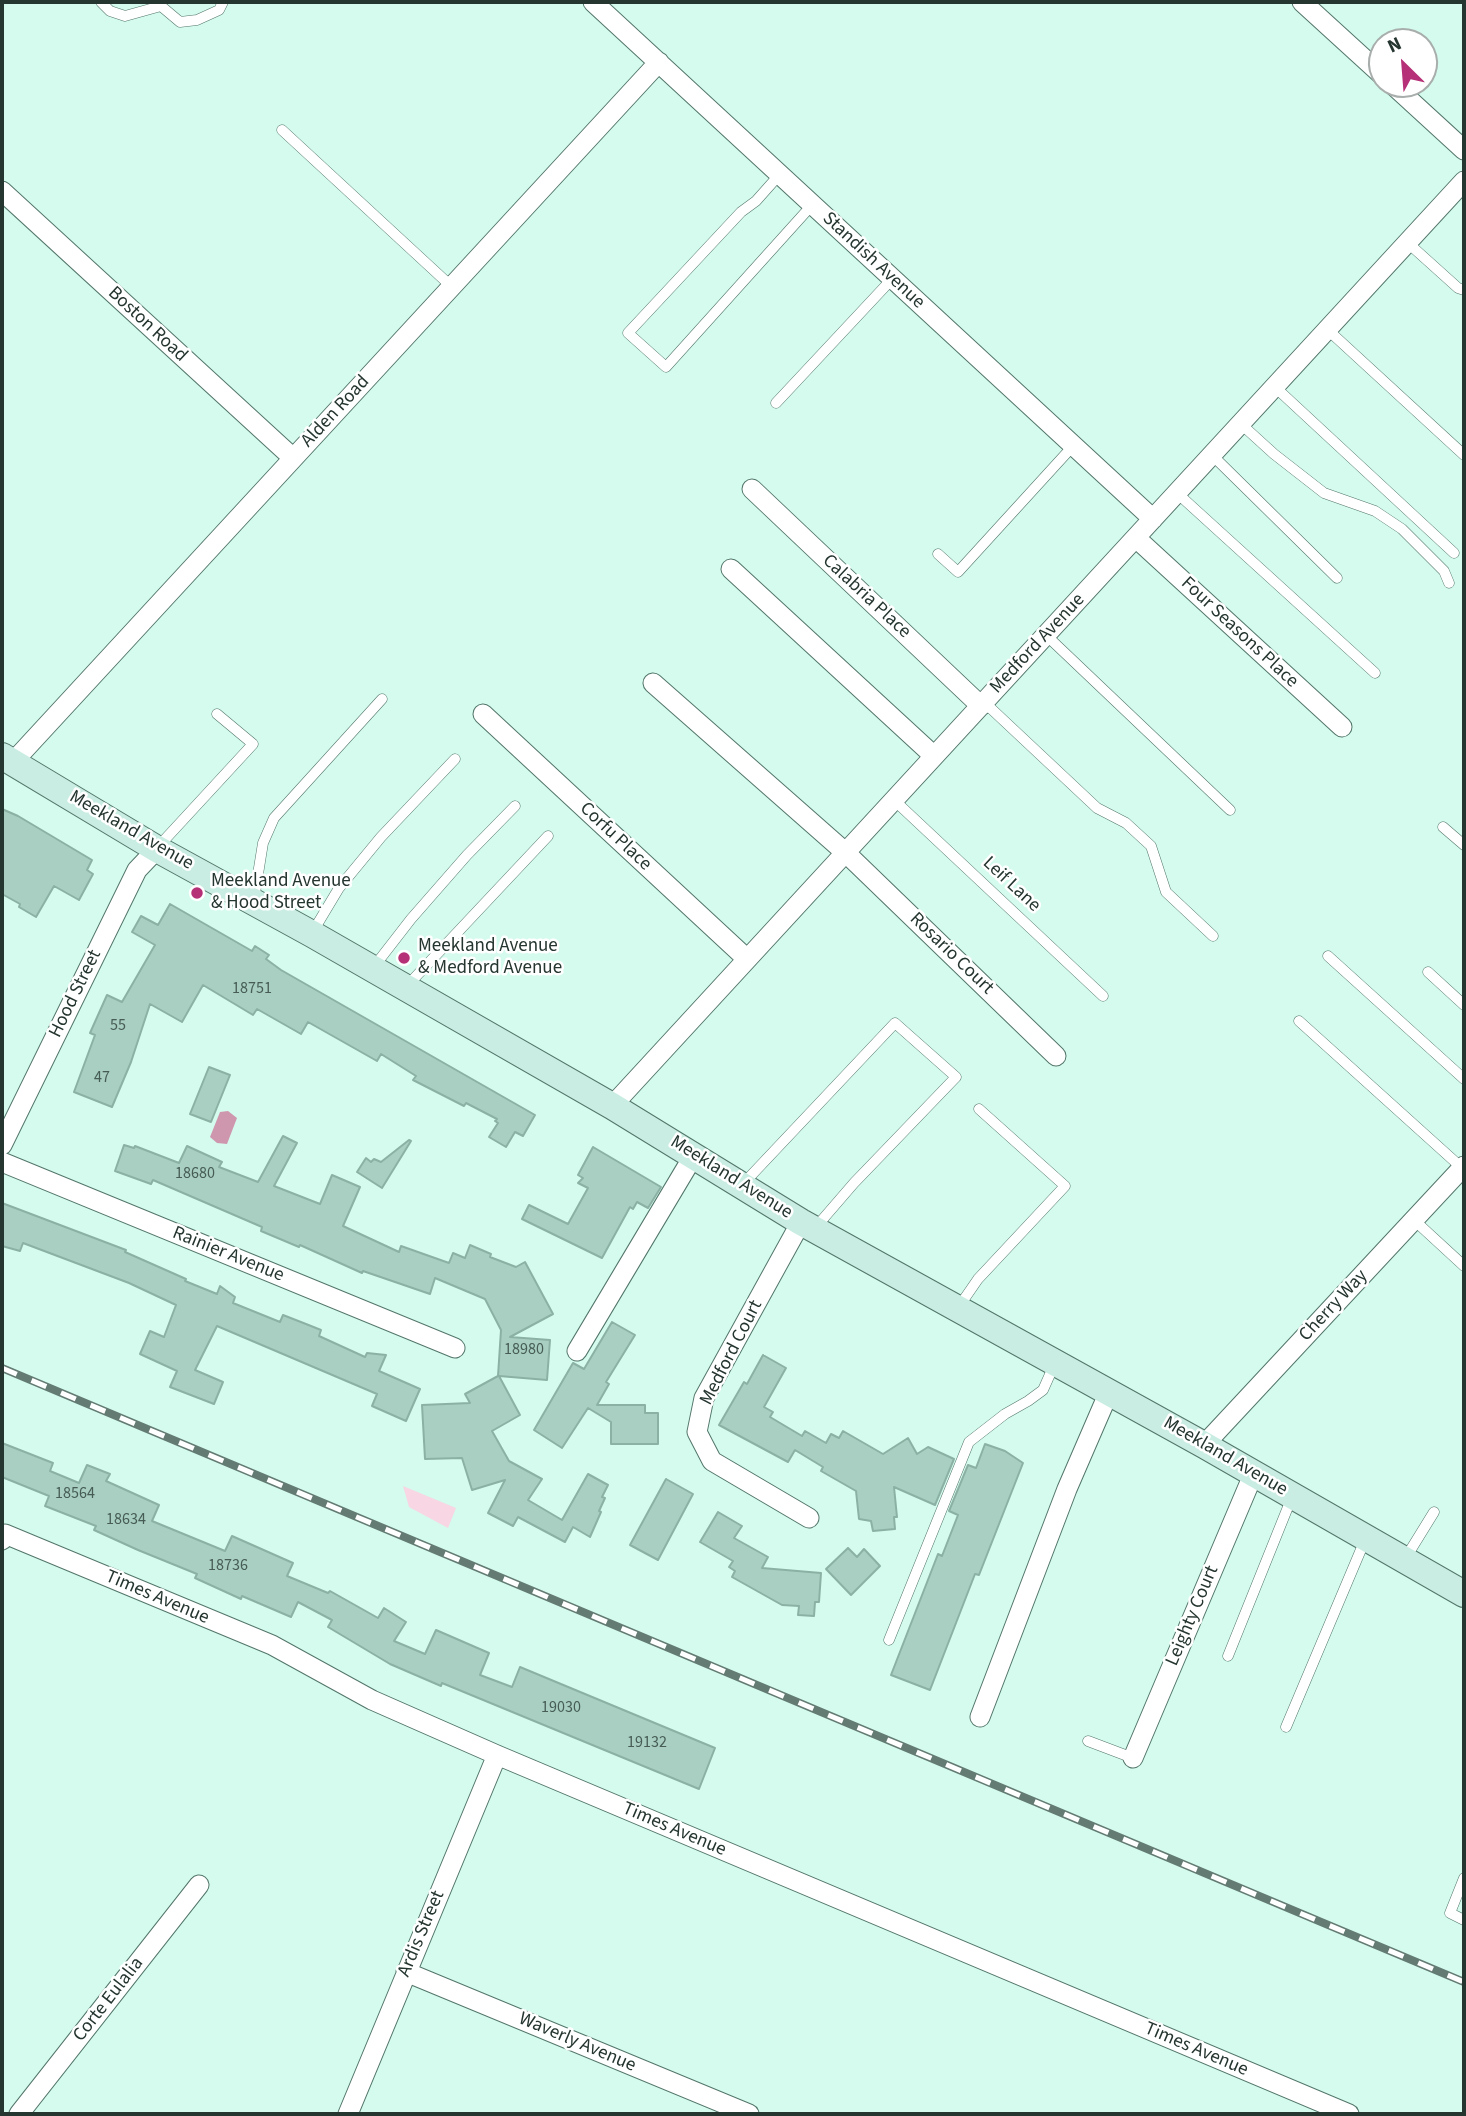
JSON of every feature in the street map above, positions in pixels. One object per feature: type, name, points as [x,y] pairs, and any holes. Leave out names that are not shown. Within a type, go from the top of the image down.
[{"type":"main road","name":"Meekland Avenue","points":[[8,759],[157,849],[254,901],[612,1106],[808,1225],[1205,1445],[1464,1594]]},
{"type":"street","name":"Standish Avenue","points":[[593,2],[1153,519]]},
{"type":"street","points":[[1302,2],[1368,62]]},
{"type":"street","name":"Alden Road","points":[[8,759],[293,458],[659,62]]},
{"type":"street","points":[[1407,98],[1464,150]]},
{"type":"street","name":"Medford Avenue","points":[[612,1106],[1464,181]]},
{"type":"street","name":"Boston Road","points":[[2,191],[293,458]]},
{"type":"street","name":"Calabria Place","points":[[752,489],[983,704]]},
{"type":"street","name":"Four Seasons Place","points":[[1136,538],[1342,727]]},
{"type":"street","points":[[731,569],[934,756]]},
{"type":"street","name":"Rosario Court","points":[[653,683],[846,853],[1056,1056]]},
{"type":"street","name":"Corfu Place","points":[[483,714],[747,960]]},
{"type":"street","name":"Hood Street","points":[[2,1145],[137,870],[157,849]]},
{"type":"street","points":[[577,1351],[694,1155]]},
{"type":"street","name":"Rainier Avenue","points":[[2,1162],[455,1348]]},
{"type":"street","name":"Cherry Way","points":[[1205,1445],[1463,1167]]},
{"type":"street","name":"Medford Court","points":[[808,1225],[705,1398],[697,1433],[712,1461],[809,1518]]},
{"type":"street","points":[[980,1717],[1067,1489],[1109,1392]]},
{"type":"street","name":"Leighty Court","points":[[1133,1758],[1253,1475]]},
{"type":"street","name":"Times Avenue","points":[[3,1537],[272,1645],[372,1700],[497,1755],[1349,2114]]},
{"type":"street","name":"Ardis Street","points":[[348,2114],[497,1755]]},
{"type":"street","name":"Corte Eulalia","points":[[19,2114],[199,1885]]},
{"type":"street","name":"Waverly Avenue","points":[[406,1972],[749,2114]]},
{"type":"lane","points":[[101,2],[110,11],[125,16],[161,6],[180,22],[197,19],[219,10],[223,2]]},
{"type":"lane","points":[[282,130],[452,287]]},
{"type":"lane","points":[[780,174],[628,333],[666,367],[812,205]]},
{"type":"lane","points":[[1408,243],[1458,288],[1464,290]]},
{"type":"lane","points":[[776,403],[892,279]]},
{"type":"lane","points":[[1328,330],[1464,455]]},
{"type":"lane","points":[[1275,387],[1454,553]]},
{"type":"lane","points":[[1241,424],[1324,493],[1375,511],[1402,529],[1444,571],[1449,583]]},
{"type":"lane","points":[[938,554],[958,572],[1073,446]]},
{"type":"lane","points":[[1212,455],[1337,578]]},
{"type":"lane","points":[[1177,493],[1375,674]]},
{"type":"lane","points":[[1047,636],[1230,810]]},
{"type":"lane","points":[[254,901],[263,844],[274,818],[382,699]]},
{"type":"lane","points":[[983,704],[1097,808],[1126,823],[1151,846],[1166,892],[1213,936]]},
{"type":"lane","points":[[157,849],[253,744],[217,713]]},
{"type":"lane","points":[[312,934],[346,879],[455,760]]},
{"type":"lane","name":"Leif Lane","points":[[894,800],[1103,996]]},
{"type":"lane","points":[[372,968],[435,892],[515,806]]},
{"type":"lane","points":[[1443,827],[1464,845]]},
{"type":"lane","points":[[406,987],[548,836]]},
{"type":"lane","points":[[1328,956],[1464,1079]]},
{"type":"lane","points":[[1428,972],[1464,1005]]},
{"type":"lane","points":[[1299,1021],[1463,1167]]},
{"type":"lane","points":[[743,1185],[895,1023],[956,1077],[854,1183],[808,1225]]},
{"type":"lane","points":[[958,1309],[978,1279],[1065,1186],[979,1109]]},
{"type":"lane","points":[[1414,1220],[1464,1266]]},
{"type":"lane","points":[[889,1640],[969,1442],[1005,1414],[1043,1390],[1055,1362]]},
{"type":"lane","points":[[1228,1656],[1293,1496]]},
{"type":"lane","points":[[1405,1559],[1434,1512]]},
{"type":"lane","points":[[1286,1727],[1366,1537]]},
{"type":"lane","points":[[1088,1741],[1133,1758]]},
{"type":"lane","points":[[1464,1878],[1450,1913],[1464,1920]]},
{"type":"shaded area","points":[[228,1111],[237,1118],[227,1144],[217,1143],[210,1137],[220,1112]]},
{"type":"shaded area","points":[[403,1486],[456,1508],[448,1528],[409,1507]]},
{"type":"building","points":[[2,809],[92,860],[87,870],[93,874],[79,900],[54,886],[36,917],[2,894]]},
{"type":"building","points":[[170,904],[252,951],[255,946],[269,955],[266,959],[281,970],[535,1115],[523,1136],[515,1132],[506,1147],[489,1137],[498,1123],[495,1121],[497,1119],[466,1103],[464,1106],[413,1080],[416,1076],[381,1054],[377,1061],[308,1022],[301,1034],[257,1009],[253,1015],[203,985],[182,1022],[150,1004],[131,1062],[112,1107],[74,1092],[95,1035],[90,1033],[107,995],[122,1002],[155,945],[132,932],[141,916],[158,925]]},
{"type":"building","points":[[209,1067],[230,1075],[211,1122],[190,1114]]},
{"type":"building","points":[[283,1136],[297,1143],[274,1186],[320,1204],[332,1175],[360,1187],[343,1226],[399,1252],[401,1246],[449,1263],[453,1253],[465,1258],[470,1245],[491,1254],[490,1257],[516,1267],[525,1262],[553,1314],[510,1337],[550,1340],[547,1380],[499,1376],[520,1415],[492,1431],[509,1461],[542,1479],[528,1500],[562,1520],[588,1474],[608,1485],[602,1497],[605,1498],[599,1511],[601,1512],[590,1537],[573,1527],[565,1542],[518,1517],[513,1526],[488,1513],[505,1480],[472,1490],[462,1458],[425,1459],[422,1405],[470,1403],[465,1394],[498,1376],[501,1330],[485,1299],[435,1278],[430,1294],[363,1271],[362,1273],[261,1231],[262,1227],[153,1180],[151,1184],[115,1171],[124,1145],[135,1146],[179,1163],[187,1146],[222,1162],[219,1167],[258,1182]]},
{"type":"building","points":[[411,1141],[382,1188],[357,1172],[366,1158],[371,1162],[374,1159],[381,1162]]},
{"type":"building","points":[[593,1147],[661,1187],[648,1208],[637,1202],[633,1209],[630,1207],[602,1258],[522,1219],[529,1205],[568,1224],[588,1188],[578,1183],[583,1178],[578,1175]]},
{"type":"building","points":[[2,1203],[126,1250],[125,1252],[217,1294],[220,1286],[235,1297],[233,1303],[280,1322],[283,1315],[321,1330],[319,1336],[365,1357],[367,1353],[386,1355],[379,1371],[420,1389],[406,1421],[372,1406],[377,1394],[217,1326],[195,1370],[223,1382],[214,1404],[170,1387],[177,1371],[140,1354],[150,1331],[164,1337],[176,1305],[129,1283],[23,1243],[20,1251],[2,1246]]},
{"type":"building","points":[[612,1322],[635,1335],[606,1382],[609,1384],[597,1405],[645,1405],[645,1413],[658,1413],[658,1444],[611,1444],[611,1422],[588,1408],[562,1448],[534,1430],[573,1363],[584,1369]]},
{"type":"building","points":[[763,1355],[786,1368],[764,1407],[773,1412],[770,1417],[802,1436],[805,1431],[826,1443],[831,1434],[839,1438],[843,1431],[883,1454],[908,1438],[917,1454],[928,1447],[954,1459],[935,1505],[894,1487],[897,1517],[894,1517],[895,1529],[873,1531],[871,1521],[859,1519],[856,1491],[821,1471],[823,1467],[795,1450],[788,1462],[719,1425]]},
{"type":"building","points":[[2,1443],[53,1463],[50,1471],[79,1483],[87,1465],[110,1474],[106,1481],[159,1505],[152,1521],[225,1551],[232,1536],[293,1563],[287,1576],[328,1593],[330,1591],[378,1618],[384,1608],[406,1622],[394,1641],[425,1654],[436,1630],[489,1653],[480,1675],[512,1687],[520,1667],[715,1748],[699,1789],[390,1664],[328,1627],[332,1620],[298,1602],[291,1617],[242,1596],[241,1599],[195,1578],[197,1574],[94,1530],[96,1526],[45,1506],[49,1496],[2,1477]]},
{"type":"building","points":[[985,1444],[1005,1451],[1023,1463],[979,1575],[975,1574],[930,1690],[891,1675],[938,1554],[942,1556],[958,1515],[949,1511],[968,1465],[976,1468]]},
{"type":"building","points":[[666,1479],[693,1494],[658,1560],[630,1545]]},
{"type":"building","points":[[718,1512],[742,1526],[734,1538],[768,1557],[762,1568],[821,1573],[819,1602],[815,1602],[814,1616],[798,1615],[799,1606],[782,1605],[732,1577],[735,1571],[729,1567],[733,1561],[700,1542]]},
{"type":"building","points":[[848,1548],[857,1557],[864,1549],[880,1566],[851,1595],[826,1569]]},
{"type":"railway","points":[[2,1368],[1464,1982]]},
{"type":"place","name":"Meekland Avenue & Hood Street","points":[[197,893]]},
{"type":"place","name":"Meekland Avenue & Medford Avenue","points":[[404,958]]}]
